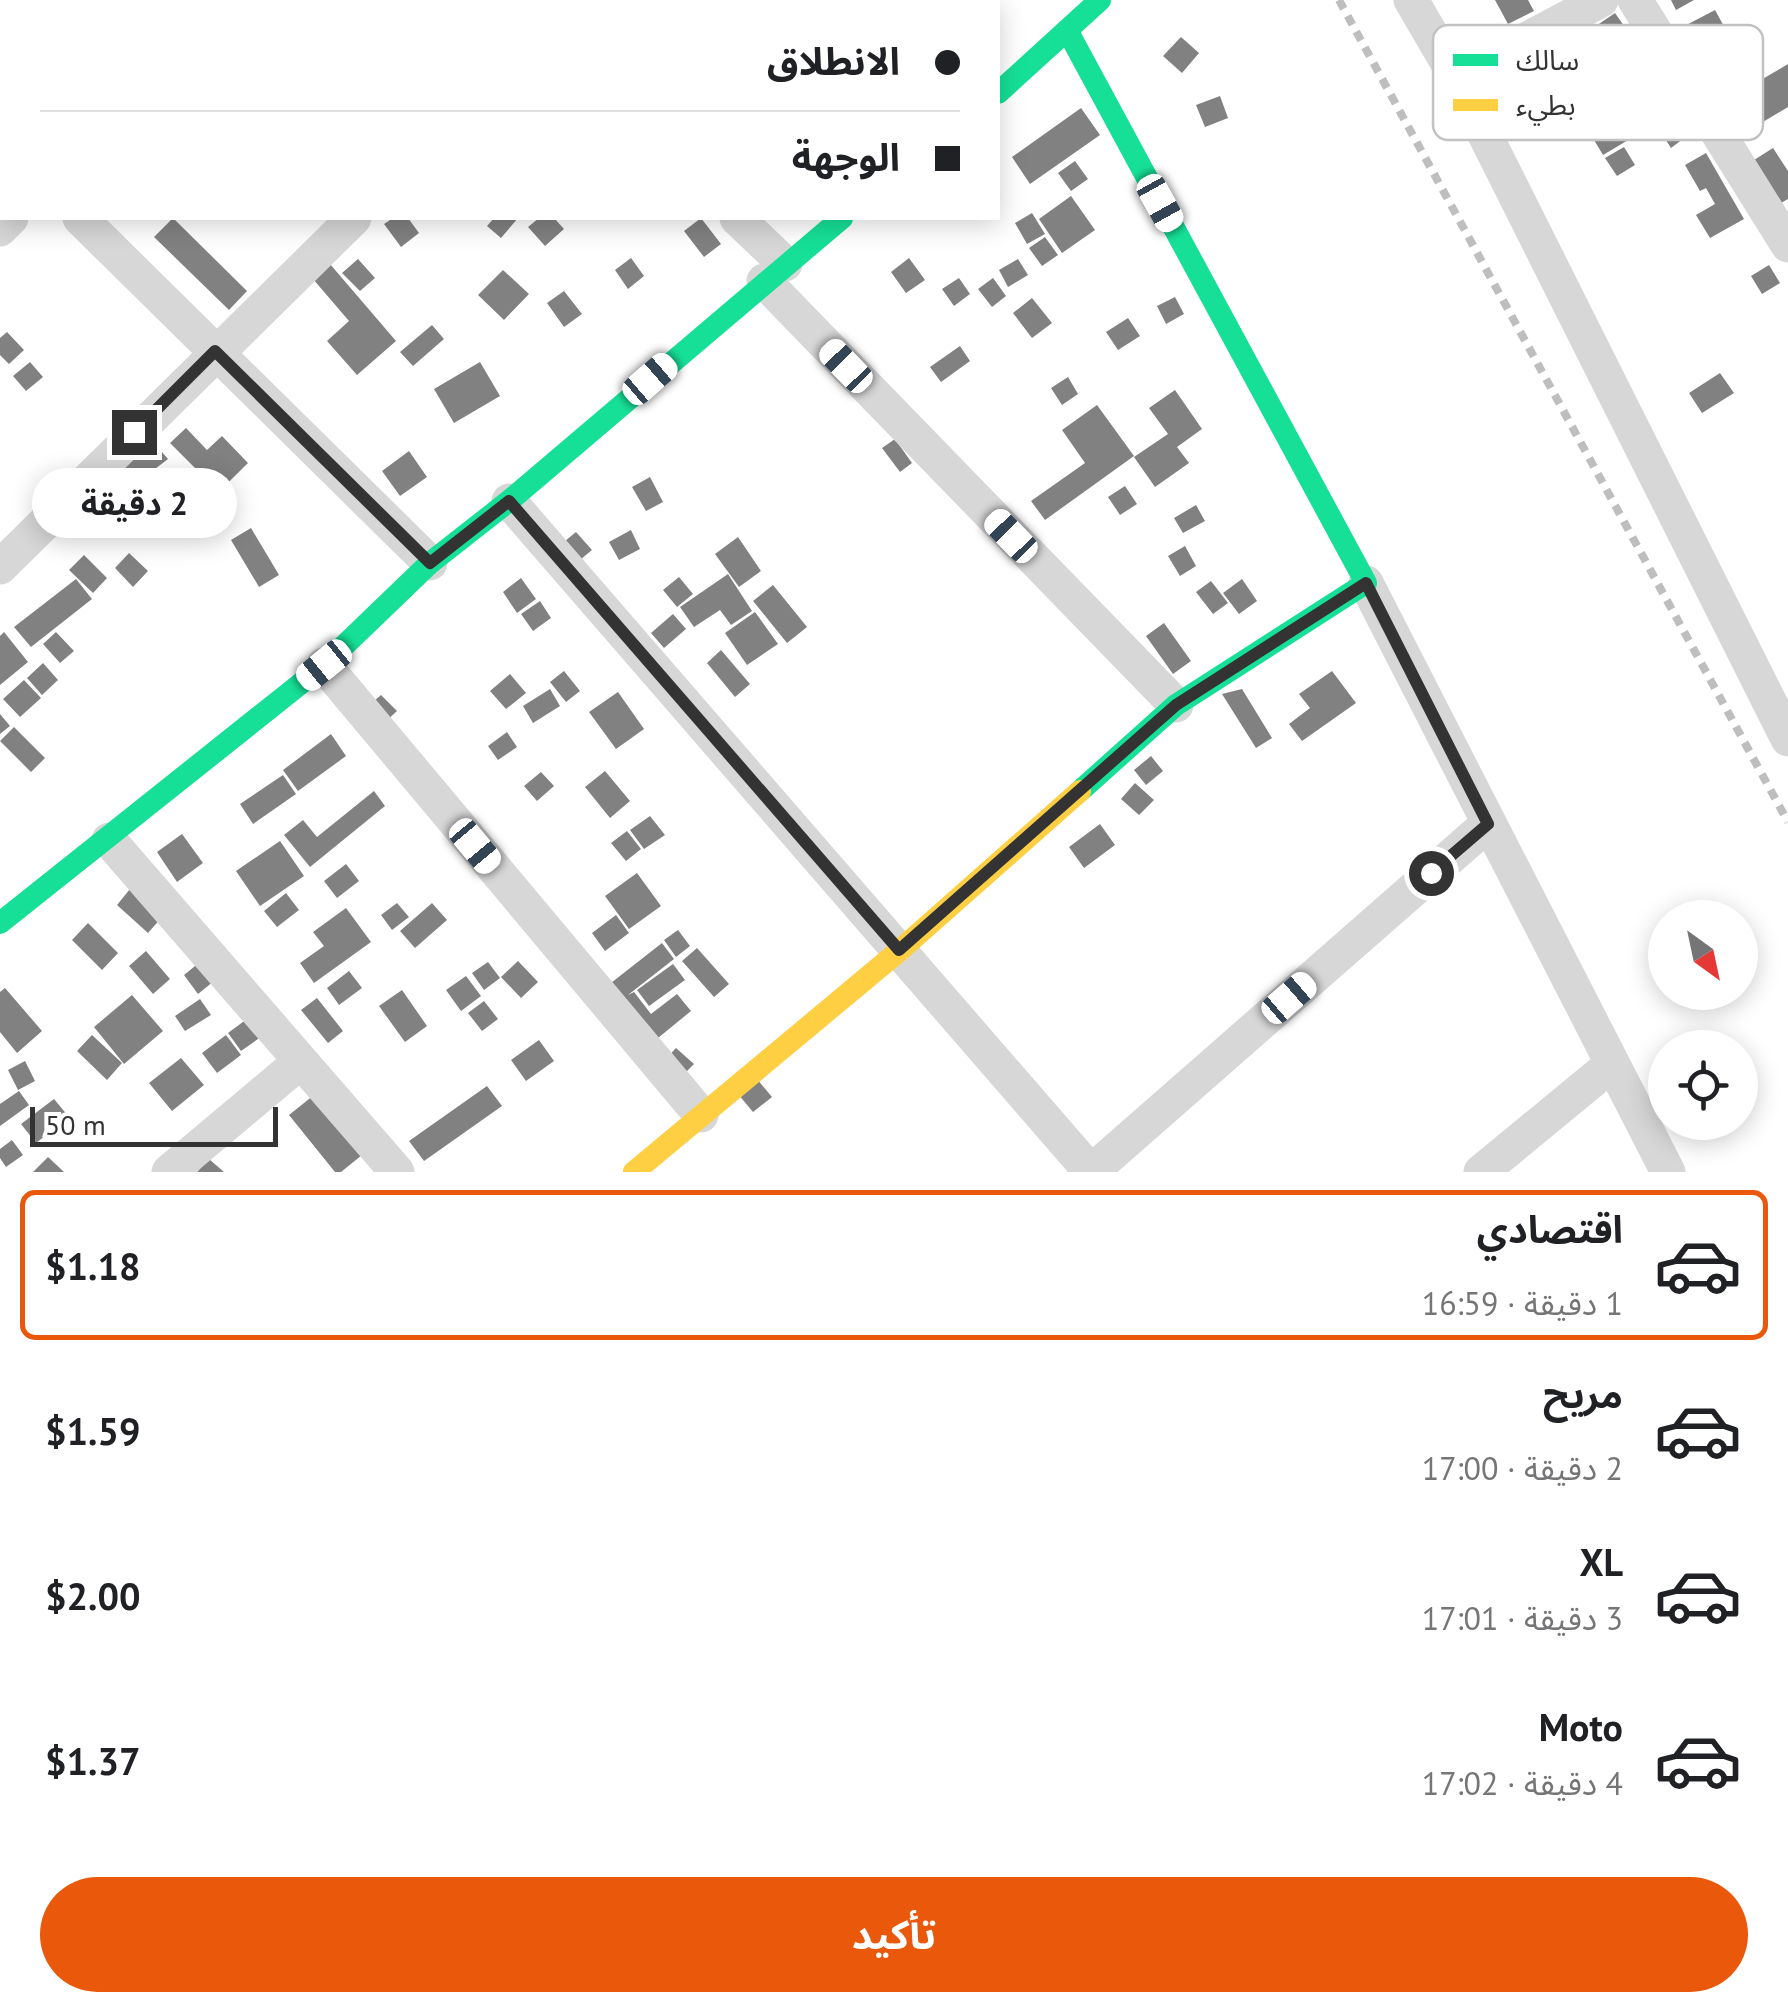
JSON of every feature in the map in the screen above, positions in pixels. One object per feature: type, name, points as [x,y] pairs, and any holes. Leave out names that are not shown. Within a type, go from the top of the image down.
[{"type":"street","points":[[1000,90],[1100,0]]},
{"type":"street","points":[[1410,0],[1433,38]]},
{"type":"street","points":[[1553,25],[1600,0]]},
{"type":"street","points":[[1635,0],[1651,25]]},
{"type":"street","points":[[1066,30],[1366,583],[1668,1172]]},
{"type":"street","points":[[1488,140],[1783,721]]},
{"type":"street","points":[[1722,140],[1788,245]]},
{"type":"street","points":[[82,220],[430,563]]},
{"type":"street","points":[[0,566],[352,220]]},
{"type":"street","points":[[738,220],[774,273],[1176,705]]},
{"type":"street","points":[[0,924],[324,665],[430,563],[509,501],[840,220]]},
{"type":"street","points":[[509,501],[1091,1172],[1488,824]]},
{"type":"street","points":[[634,1172],[899,950],[1176,705],[1366,583]]},
{"type":"street","points":[[324,665],[701,1116]]},
{"type":"street","points":[[109,840],[396,1172]]},
{"type":"street","points":[[169,1172],[300,1062]]},
{"type":"street","points":[[1482,1172],[1612,1065]]},
{"type":"building","points":[[1495,0],[1528,0],[1534,11],[1508,24]]},
{"type":"building","points":[[1671,0],[1694,0],[1676,10]]},
{"type":"building","points":[[1715,10],[1723,25],[1686,25]]},
{"type":"building","points":[[1615,13],[1623,25],[1597,25]]},
{"type":"building","points":[[1181,37],[1199,53],[1182,73],[1163,56]]},
{"type":"building","points":[[1788,64],[1788,107],[1763,122],[1763,79]]},
{"type":"building","points":[[1220,96],[1228,118],[1205,127],[1196,105]]},
{"type":"building","points":[[1081,108],[1100,135],[1030,184],[1012,157]]},
{"type":"building","points":[[1594,140],[1628,140],[1603,155]]},
{"type":"building","points":[[1666,140],[1682,140],[1671,148]]},
{"type":"building","points":[[1624,147],[1635,165],[1617,176],[1605,158]]},
{"type":"building","points":[[1773,148],[1788,171],[1788,199],[1781,203],[1754,160]]},
{"type":"building","points":[[1706,153],[1744,219],[1710,238],[1696,215],[1715,204],[1706,188],[1700,191],[1685,165]]},
{"type":"building","points":[[1075,161],[1088,179],[1071,191],[1058,173]]},
{"type":"building","points":[[1071,196],[1095,230],[1062,253],[1039,219]]},
{"type":"building","points":[[1032,213],[1045,234],[1027,244],[1015,223]]},
{"type":"building","points":[[175,220],[247,291],[229,310],[154,237]]},
{"type":"building","points":[[390,220],[409,220],[419,233],[401,247],[384,224]]},
{"type":"building","points":[[492,220],[516,220],[501,238],[487,226]]},
{"type":"building","points":[[537,220],[556,220],[564,229],[545,246],[528,227]]},
{"type":"building","points":[[703,220],[721,244],[704,257],[684,231]]},
{"type":"building","points":[[1045,237],[1058,255],[1042,266],[1029,248]]},
{"type":"building","points":[[631,258],[644,276],[628,289],[615,270]]},
{"type":"building","points":[[909,258],[925,280],[906,293],[891,272]]},
{"type":"building","points":[[358,259],[375,278],[360,291],[342,273]]},
{"type":"building","points":[[1018,259],[1028,275],[1008,287],[999,270]]},
{"type":"building","points":[[330,264],[396,341],[357,375],[327,341],[349,321],[313,279]]},
{"type":"building","points":[[1769,265],[1780,283],[1762,294],[1751,276]]},
{"type":"building","points":[[503,270],[529,294],[504,320],[478,295]]},
{"type":"building","points":[[959,278],[970,294],[954,306],[942,289]]},
{"type":"building","points":[[993,278],[1006,296],[992,307],[978,289]]},
{"type":"building","points":[[564,291],[582,314],[564,327],[547,303]]},
{"type":"building","points":[[1175,297],[1184,314],[1166,324],[1157,306]]},
{"type":"building","points":[[1032,298],[1052,323],[1032,338],[1013,313]]},
{"type":"building","points":[[1128,318],[1140,336],[1118,350],[1106,332]]},
{"type":"building","points":[[432,325],[444,339],[413,366],[400,352]]},
{"type":"building","points":[[7,332],[24,350],[9,364],[0,355],[0,338]]},
{"type":"building","points":[[960,346],[970,361],[941,382],[930,367]]},
{"type":"building","points":[[30,362],[43,377],[26,391],[13,376]]},
{"type":"building","points":[[480,362],[500,396],[454,423],[434,389]]},
{"type":"building","points":[[1720,373],[1734,393],[1702,413],[1689,393]]},
{"type":"building","points":[[1068,377],[1078,394],[1062,405],[1051,388]]},
{"type":"building","points":[[1175,390],[1202,429],[1177,447],[1189,463],[1155,487],[1134,457],[1168,434],[1149,408]]},
{"type":"building","points":[[1097,405],[1134,456],[1045,520],[1031,501],[1085,463],[1062,430]]},
{"type":"building","points":[[186,428],[207,450],[222,436],[248,463],[179,531],[156,507],[196,469],[170,443]]},
{"type":"building","points":[[151,439],[168,459],[151,472],[164,488],[146,502],[117,466]]},
{"type":"building","points":[[895,439],[912,463],[900,472],[882,448]]},
{"type":"building","points":[[409,451],[427,477],[400,496],[382,471]]},
{"type":"building","points":[[650,477],[663,502],[646,511],[632,487]]},
{"type":"building","points":[[1125,486],[1137,504],[1120,515],[1108,497]]},
{"type":"building","points":[[1196,505],[1205,521],[1183,533],[1174,518]]},
{"type":"building","points":[[251,528],[279,575],[259,587],[231,540]]},
{"type":"building","points":[[631,530],[640,549],[619,560],[609,542]]},
{"type":"building","points":[[576,532],[592,550],[575,564],[559,546]]},
{"type":"building","points":[[738,537],[761,571],[739,587],[715,554]]},
{"type":"building","points":[[1185,546],[1196,566],[1180,576],[1168,556]]},
{"type":"building","points":[[129,553],[148,571],[133,587],[115,568]]},
{"type":"building","points":[[84,555],[107,578],[93,593],[69,570]]},
{"type":"building","points":[[728,574],[752,611],[731,625],[720,610],[694,627],[680,607]]},
{"type":"building","points":[[679,577],[693,594],[677,607],[663,590]]},
{"type":"building","points":[[521,578],[536,599],[517,613],[503,592]]},
{"type":"building","points":[[76,579],[92,599],[31,647],[14,627]]},
{"type":"building","points":[[1242,579],[1257,601],[1239,614],[1223,593]]},
{"type":"building","points":[[1211,581],[1228,603],[1213,614],[1196,592]]},
{"type":"building","points":[[773,585],[807,627],[787,643],[753,601]]},
{"type":"building","points":[[540,601],[551,618],[533,631],[521,614]]},
{"type":"building","points":[[755,612],[778,644],[747,665],[725,633]]},
{"type":"building","points":[[673,614],[686,629],[664,648],[651,633]]},
{"type":"building","points":[[1164,623],[1191,661],[1173,674],[1146,636]]},
{"type":"building","points":[[4,632],[28,662],[0,685],[0,636]]},
{"type":"building","points":[[56,632],[74,651],[60,663],[43,644]]},
{"type":"building","points":[[721,650],[750,684],[735,697],[707,663]]},
{"type":"building","points":[[43,663],[58,680],[42,695],[27,678]]},
{"type":"building","points":[[564,671],[580,691],[566,702],[550,682]]},
{"type":"building","points":[[1332,671],[1356,703],[1302,741],[1289,724],[1310,708],[1299,694]]},
{"type":"building","points":[[510,674],[526,693],[506,709],[490,691]]},
{"type":"building","points":[[24,680],[41,698],[20,717],[3,699]]},
{"type":"building","points":[[550,689],[560,706],[533,723],[523,706]]},
{"type":"building","points":[[1242,689],[1272,738],[1256,748],[1222,694]]},
{"type":"building","points":[[618,692],[644,729],[616,749],[589,712]]},
{"type":"building","points":[[381,695],[397,711],[382,725],[366,708]]},
{"type":"building","points":[[0,714],[10,726],[0,734]]},
{"type":"building","points":[[14,727],[45,758],[31,772],[0,741]]},
{"type":"building","points":[[507,732],[517,747],[498,760],[488,746]]},
{"type":"building","points":[[331,734],[346,756],[298,791],[283,770]]},
{"type":"building","points":[[1151,756],[1163,771],[1146,785],[1134,770]]},
{"type":"building","points":[[605,771],[630,801],[610,818],[585,787]]},
{"type":"building","points":[[541,772],[554,786],[537,801],[524,786]]},
{"type":"building","points":[[283,775],[296,794],[253,824],[240,804]]},
{"type":"building","points":[[1135,783],[1154,800],[1139,815],[1121,799]]},
{"type":"building","points":[[374,791],[385,806],[310,867],[284,835],[303,820],[317,837]]},
{"type":"building","points":[[650,816],[665,835],[644,849],[630,830]]},
{"type":"building","points":[[1100,824],[1115,845],[1084,868],[1069,847]]},
{"type":"building","points":[[627,831],[641,849],[626,861],[611,843]]},
{"type":"building","points":[[182,834],[203,863],[177,882],[157,852]]},
{"type":"building","points":[[280,841],[304,876],[260,906],[236,871]]},
{"type":"building","points":[[346,864],[359,881],[337,898],[324,881]]},
{"type":"building","points":[[637,873],[661,906],[629,929],[605,896]]},
{"type":"building","points":[[130,889],[162,917],[148,933],[117,905]]},
{"type":"building","points":[[286,893],[299,910],[277,927],[264,911]]},
{"type":"building","points":[[397,903],[409,917],[392,930],[381,915]]},
{"type":"building","points":[[432,903],[447,920],[415,948],[400,931]]},
{"type":"building","points":[[346,908],[371,942],[314,983],[300,963],[324,946],[313,932]]},
{"type":"building","points":[[616,915],[629,933],[605,951],[592,933]]},
{"type":"building","points":[[88,923],[118,953],[102,970],[72,940]]},
{"type":"building","points":[[678,930],[690,946],[676,957],[664,940]]},
{"type":"building","points":[[662,943],[674,959],[628,995],[634,992],[651,1014],[677,994],[691,1011],[647,1047],[602,990]]},
{"type":"building","points":[[697,948],[729,984],[714,997],[682,961]]},
{"type":"building","points":[[146,951],[170,979],[153,994],[129,966]]},
{"type":"building","points":[[518,961],[538,982],[521,998],[501,977]]},
{"type":"building","points":[[200,962],[214,981],[198,994],[184,975]]},
{"type":"building","points":[[488,962],[500,978],[484,990],[472,973]]},
{"type":"building","points":[[673,964],[685,980],[649,1006],[637,990]]},
{"type":"building","points":[[349,971],[362,988],[339,1005],[327,988]]},
{"type":"building","points":[[466,976],[481,996],[461,1011],[446,990]]},
{"type":"building","points":[[5,988],[42,1031],[17,1053],[0,1032],[0,992]]},
{"type":"building","points":[[402,990],[427,1026],[405,1042],[379,1006]]},
{"type":"building","points":[[132,995],[163,1031],[124,1064],[94,1027]]},
{"type":"building","points":[[317,998],[343,1031],[328,1043],[301,1010]]},
{"type":"building","points":[[200,999],[211,1015],[185,1031],[175,1016]]},
{"type":"building","points":[[484,1001],[498,1019],[482,1031],[468,1013]]},
{"type":"building","points":[[251,1016],[265,1034],[241,1051],[228,1033]]},
{"type":"building","points":[[92,1035],[122,1063],[107,1080],[77,1051]]},
{"type":"building","points":[[226,1035],[241,1055],[217,1073],[202,1053]]},
{"type":"building","points":[[539,1040],[554,1061],[526,1081],[511,1060]]},
{"type":"building","points":[[676,1048],[694,1064],[681,1077],[664,1061]]},
{"type":"building","points":[[181,1058],[204,1085],[172,1111],[149,1083]]},
{"type":"building","points":[[25,1061],[35,1081],[18,1090],[8,1070]]},
{"type":"building","points":[[757,1079],[772,1097],[753,1112],[738,1094]]},
{"type":"building","points":[[487,1086],[502,1106],[424,1161],[409,1141]]},
{"type":"building","points":[[19,1091],[29,1105],[0,1126],[0,1104]]},
{"type":"building","points":[[314,1095],[362,1155],[341,1172],[335,1172],[289,1115]]},
{"type":"building","points":[[54,1099],[69,1117],[36,1143],[21,1124]]},
{"type":"building","points":[[12,1140],[23,1155],[6,1167],[0,1149]]},
{"type":"building","points":[[48,1157],[64,1172],[33,1172]]},
{"type":"building","points":[[209,1159],[224,1172],[197,1172]]},
{"type":"railway","points":[[1339,0],[1788,822]]},
{"type":"traffic: fast","points":[[1000,91],[1100,0]]},
{"type":"traffic: fast","points":[[1067,30],[1366,583],[1176,705],[1080,791]]},
{"type":"traffic: fast","points":[[0,923],[324,665],[430,563],[509,501],[840,220]]},
{"type":"traffic: slow","points":[[634,1172],[899,951],[1080,791]]},
{"type":"route","points":[[134,432],[215,351],[430,563],[509,501],[899,950],[1176,705],[1366,583],[1488,824],[1431,873]]}]
